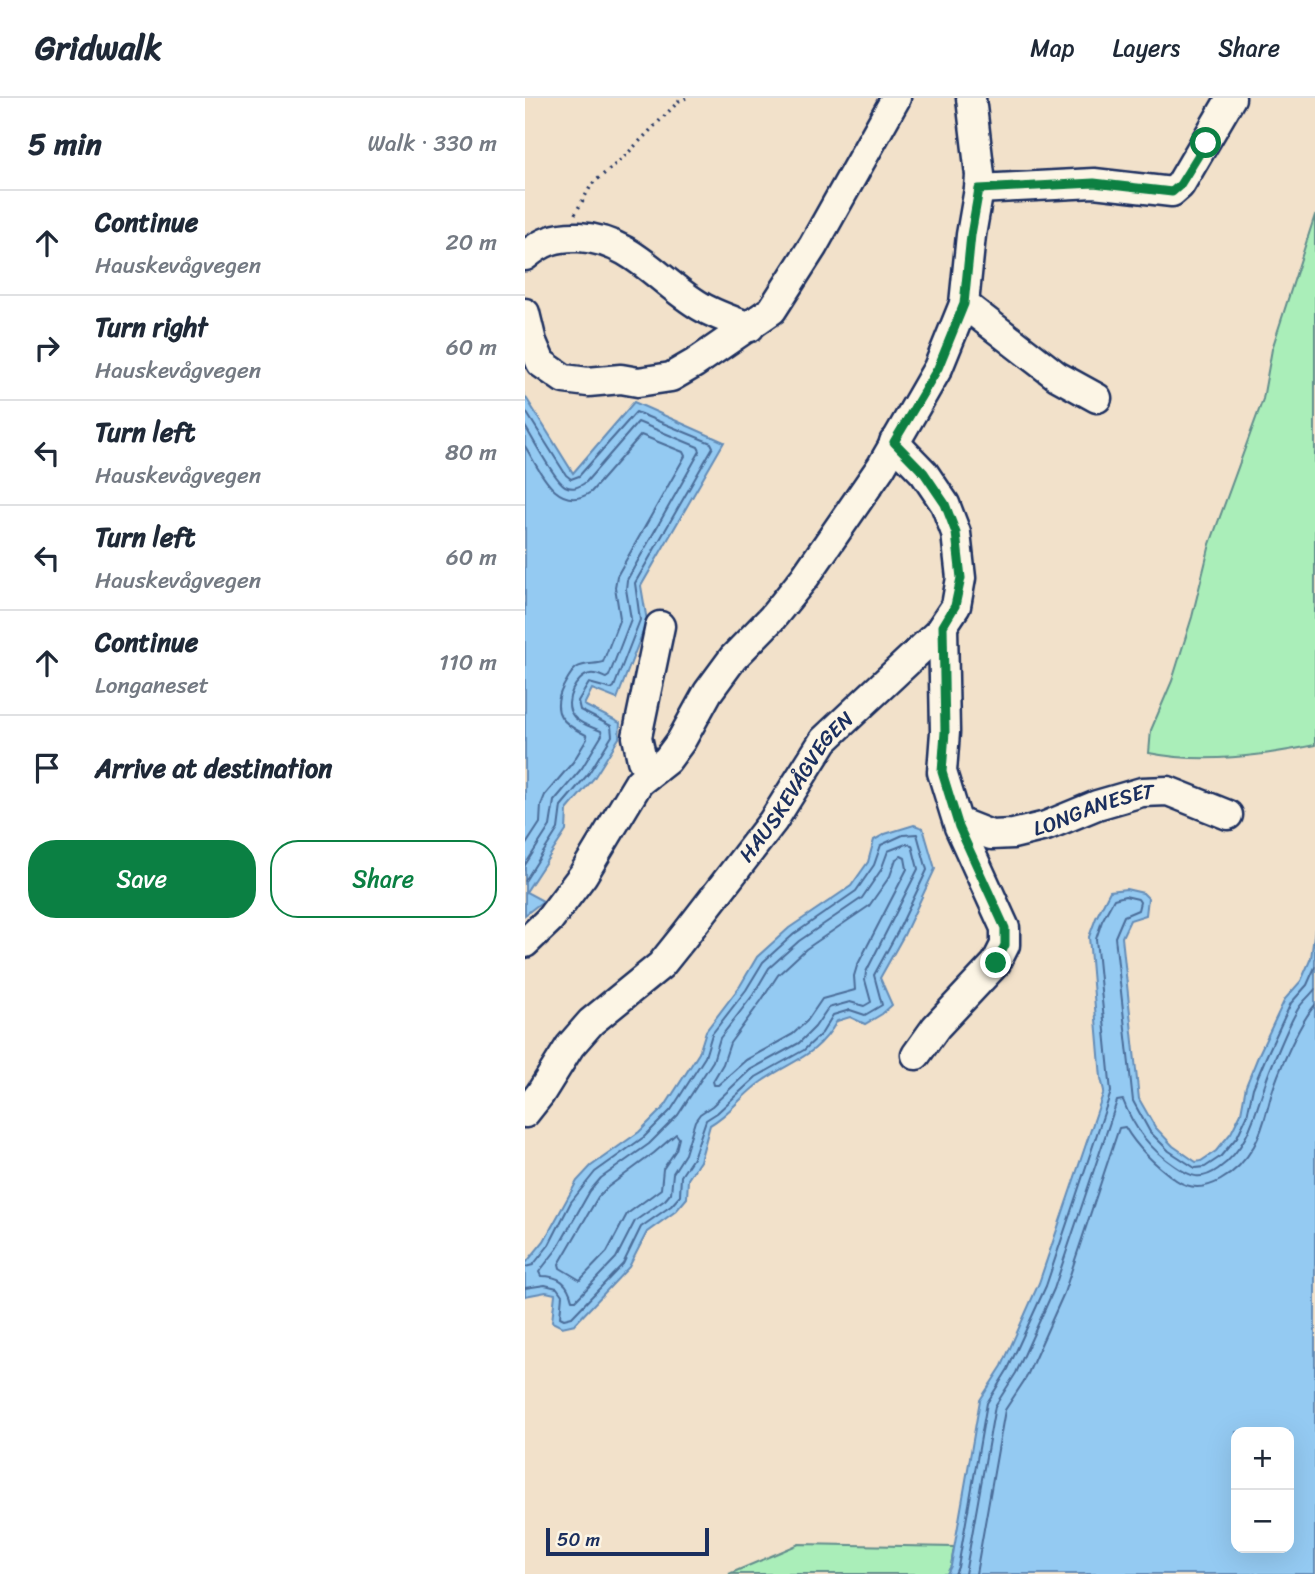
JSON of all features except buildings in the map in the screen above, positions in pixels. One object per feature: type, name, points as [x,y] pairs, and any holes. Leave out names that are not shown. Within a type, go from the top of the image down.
[{"type":"street","points":[[525,313],[532,342],[541,363],[564,379],[588,382],[621,379],[638,382],[671,377],[772,310],[789,287],[896,98]]},
{"type":"street","points":[[525,943],[549,920],[583,875],[639,782],[667,760],[681,741],[708,692],[733,658],[772,618],[805,577],[881,467],[938,368],[964,304],[979,189],[980,175],[971,98]]},
{"type":"street","points":[[979,189],[1094,183],[1172,192],[1180,185],[1231,98]]},
{"type":"street","points":[[525,256],[546,240],[562,237],[592,238],[622,247],[698,305],[750,327]]},
{"type":"street","points":[[964,304],[1056,376],[1097,398]]},
{"type":"street","name":"HAUSKEVÅGVEGEN","points":[[525,1113],[570,1046],[591,1023],[661,965],[773,821],[824,740],[897,673],[943,626],[955,606],[961,578],[956,533],[945,504],[924,473],[894,442]]},
{"type":"street","points":[[652,771],[647,769],[642,760],[637,737],[660,626]]},
{"type":"street","points":[[916,1055],[936,1027],[996,963],[1005,945],[1005,928],[958,822],[942,772],[945,732],[943,626]]},
{"type":"street","name":"LONGANESET","points":[[958,822],[991,835],[1013,834],[1046,826],[1097,805],[1142,792],[1168,791],[1228,815]]},
{"type":"path","points":[[562,237],[592,184],[624,157],[679,101],[686,98]]},
{"type":"green space","points":[[1315,215],[1315,745],[1232,757],[1190,758],[1149,753],[1151,730],[1172,681],[1192,617],[1210,544],[1263,399],[1272,349]]},
{"type":"green space","points":[[799,1544],[954,1547],[947,1574],[729,1574]]},
{"type":"water","points":[[525,396],[573,473],[634,402],[724,442],[641,586],[647,621],[617,699],[592,689],[584,705],[620,723],[619,738],[594,778],[567,810],[566,831],[526,892],[543,901],[525,915]]},
{"type":"water","points":[[914,825],[923,828],[935,869],[880,978],[892,1005],[865,1024],[850,1017],[837,1021],[821,1043],[761,1082],[710,1125],[700,1161],[688,1179],[687,1198],[676,1211],[647,1232],[629,1267],[575,1324],[562,1327],[552,1322],[555,1294],[546,1292],[525,1296],[525,1264],[544,1241],[577,1181],[591,1166],[639,1132],[665,1106],[699,1053],[706,1031],[740,986],[757,957],[789,928],[851,886],[868,862],[874,840]]},
{"type":"water","points":[[1126,889],[1143,893],[1148,898],[1146,915],[1130,920],[1122,937],[1139,1099],[1155,1127],[1173,1146],[1196,1162],[1216,1151],[1231,1133],[1241,1113],[1246,1086],[1259,1054],[1285,999],[1301,981],[1311,958],[1315,928],[1315,1574],[947,1574],[951,1566],[980,1400],[1002,1366],[1039,1283],[1104,1091],[1089,937],[1110,891]]},
{"type":"route","points":[[996,963],[1005,945],[1005,928],[959,827],[942,772],[945,732],[943,626],[955,606],[961,578],[956,533],[945,504],[924,473],[894,442],[938,368],[964,304],[979,189],[1094,183],[1172,192],[1180,185],[1206,143]]}]
